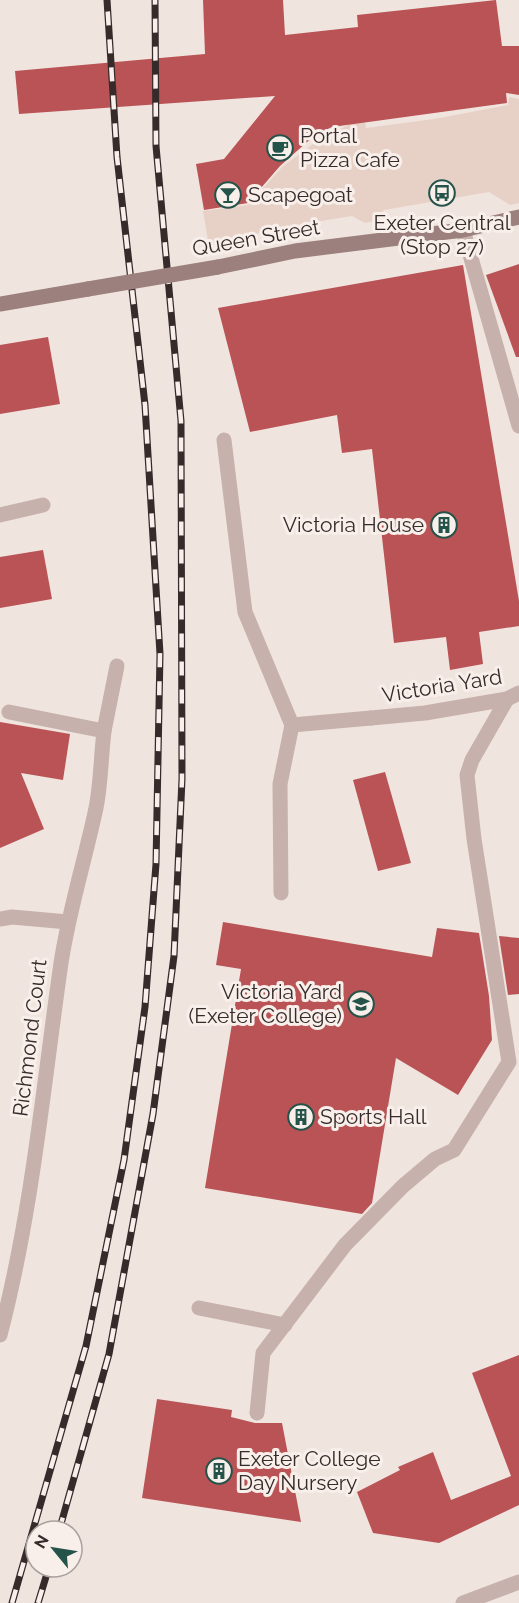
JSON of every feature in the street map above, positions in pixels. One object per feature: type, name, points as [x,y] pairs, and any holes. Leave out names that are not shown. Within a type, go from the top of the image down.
[{"type":"street","name":"Queen Street","points":[[0,304],[218,267],[295,250],[463,230],[519,217]]},
{"type":"street","points":[[463,230],[519,426]]},
{"type":"street","points":[[224,440],[245,612],[292,725],[280,784],[281,893]]},
{"type":"street","points":[[0,515],[43,505]]},
{"type":"street","name":"Richmond Court","points":[[0,1335],[14,1283],[33,1176],[68,922],[96,806],[104,731],[117,666]]},
{"type":"street","points":[[257,1413],[263,1353],[345,1245],[403,1186],[435,1160],[454,1150],[509,1062],[474,839],[467,775],[472,760],[513,696]]},
{"type":"street","name":"Victoria Yard","points":[[292,725],[425,713],[513,696]]},
{"type":"street","points":[[9,712],[104,731]]},
{"type":"street","points":[[0,919],[12,917],[68,922]]},
{"type":"street","points":[[199,1308],[285,1325]]},
{"type":"street","points":[[463,1603],[519,1582]]},
{"type":"shaded area","points":[[509,97],[519,99],[519,203],[510,205],[489,192],[384,210],[375,221],[365,223],[352,216],[260,231],[249,245],[223,252],[208,241],[203,211],[248,205],[282,167],[317,141],[364,117],[366,128],[434,119],[508,105]]},
{"type":"building","points":[[203,0],[283,0],[285,35],[358,27],[357,15],[496,0],[502,46],[519,46],[519,95],[506,93],[507,103],[332,127],[315,135],[280,166],[248,203],[204,210],[196,164],[224,159],[275,96],[19,114],[15,71],[205,54]]},
{"type":"building","points":[[519,264],[519,357],[516,357],[486,275]]},
{"type":"building","name":"Victoria House","points":[[463,265],[519,601],[519,626],[479,632],[483,664],[450,670],[446,637],[394,643],[372,449],[342,453],[337,415],[250,432],[218,308]]},
{"type":"building","points":[[48,337],[60,404],[0,414],[0,345]]},
{"type":"building","points":[[43,550],[52,599],[0,608],[0,557]]},
{"type":"building","points":[[0,722],[70,734],[63,780],[21,773],[44,829],[0,848]]},
{"type":"building","points":[[385,772],[411,863],[378,871],[353,780]]},
{"type":"building","name":"Sports Hall","points":[[223,922],[432,957],[437,928],[479,933],[489,996],[492,1040],[458,1095],[396,1058],[372,1203],[362,1214],[205,1188],[241,969],[216,965]]},
{"type":"building","points":[[499,936],[519,938],[519,994],[508,995]]},
{"type":"building","points":[[519,1355],[519,1505],[439,1543],[373,1533],[357,1492],[400,1470],[398,1467],[433,1452],[451,1500],[511,1476],[472,1373]]},
{"type":"building","name":"Exeter College Day Nursery","points":[[157,1399],[232,1410],[231,1417],[255,1423],[282,1423],[301,1522],[142,1498]]},
{"type":"railway","points":[[12,1603],[86,1346],[124,1160],[145,1007],[156,864],[160,654],[145,405],[117,157],[107,0]]},
{"type":"railway","points":[[62,1519],[109,1354],[153,1114],[174,956],[182,779],[181,421],[156,146],[155,0]]},
{"type":"railway","points":[[38,1603],[45,1579]]},
{"type":"place","name":"Portal Pizza Cafe","points":[[280,148]]},
{"type":"place","name":"Exeter Central (Stop 27)","points":[[442,193]]},
{"type":"place","name":"Scapegoat","points":[[228,195]]},
{"type":"place","name":"Victoria House","points":[[444,525]]},
{"type":"place","name":"Victoria Yard (Exeter College)","points":[[361,1004]]},
{"type":"place","name":"Sports Hall","points":[[301,1117]]},
{"type":"place","name":"Exeter College Day Nursery","points":[[219,1471]]}]
